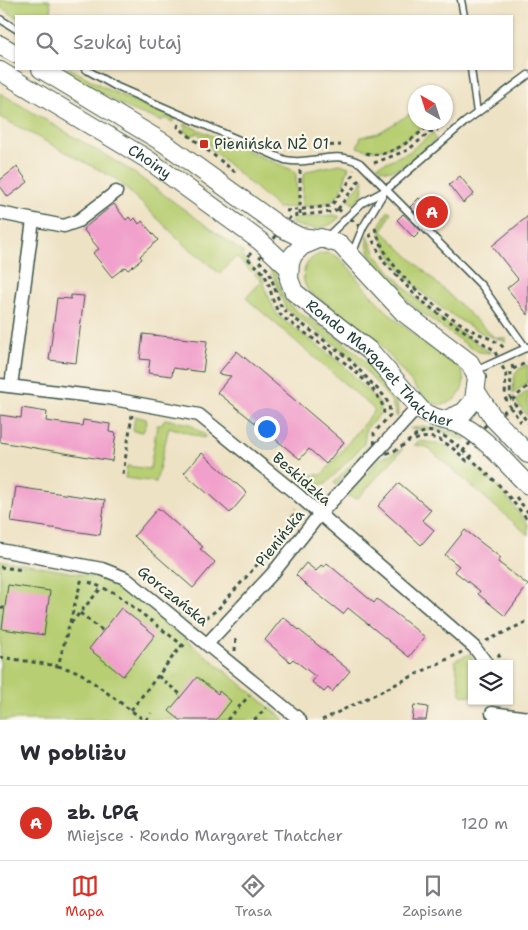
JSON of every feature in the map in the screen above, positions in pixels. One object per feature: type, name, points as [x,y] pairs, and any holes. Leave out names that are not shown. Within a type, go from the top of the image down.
[{"type":"street","points":[[0,45],[15,53]]},
{"type":"street","name":"Choiny","points":[[43,70],[164,143],[282,228],[300,237],[321,239]]},
{"type":"street","name":"Choiny","points":[[0,71],[134,150],[263,254],[289,268]]},
{"type":"street","points":[[0,213],[64,226],[78,221],[116,192]]},
{"type":"street","points":[[5,385],[33,220]]},
{"type":"street","points":[[289,268],[291,259],[298,250],[321,239],[340,244],[352,254],[399,308],[466,358],[475,372]]},
{"type":"street","name":"Rondo Margaret Thatcher","points":[[289,268],[290,283],[297,296],[337,324],[370,351],[418,408],[428,415],[446,420],[468,409],[477,393],[475,372]]},
{"type":"street","name":"Beskidzka","points":[[5,385],[108,398],[199,415],[276,477],[474,646],[484,660]]},
{"type":"street","points":[[477,393],[494,419],[528,454]]},
{"type":"street","name":"Pienińska","points":[[207,644],[273,573],[319,515],[418,408]]},
{"type":"street","points":[[446,420],[472,432],[528,485]]},
{"type":"street","name":"Gorczańska","points":[[0,550],[83,572],[115,572],[125,578],[300,720]]},
{"type":"street","points":[[492,712],[528,718]]},
{"type":"lane","points":[[462,0],[464,15]]},
{"type":"lane","points":[[0,19],[15,28]]},
{"type":"lane","points":[[87,70],[115,86],[284,160],[300,163],[332,156],[342,156],[360,163],[386,190],[397,198],[482,286],[527,347],[475,372]]},
{"type":"lane","points":[[471,70],[477,114]]},
{"type":"lane","points":[[321,239],[373,196],[386,190],[453,133],[528,75]]},
{"type":"lane","points":[[352,254],[363,227],[386,190]]},
{"type":"path","points":[[291,210],[331,206],[338,200],[351,180],[352,173],[368,155],[405,145],[426,128],[430,132]]},
{"type":"path","points":[[263,254],[289,218],[300,214],[332,212],[338,209],[374,163],[408,150],[430,132],[444,129],[453,133]]},
{"type":"path","points":[[300,163],[300,214]]},
{"type":"path","points":[[338,200],[355,211]]},
{"type":"path","points":[[338,209],[369,233],[384,262],[404,284],[432,309]]},
{"type":"path","points":[[368,219],[374,224],[384,253],[409,282],[457,321],[502,346],[513,369],[511,372],[512,400],[528,423]]},
{"type":"path","points":[[243,249],[263,254]]},
{"type":"path","points":[[263,254],[284,309],[356,366],[385,397],[389,405],[390,416]]},
{"type":"path","points":[[247,258],[263,272],[270,294],[279,312],[331,351],[357,374],[383,403],[385,412],[383,417]]},
{"type":"path","points":[[513,369],[528,362]]},
{"type":"path","points":[[512,400],[528,386]]},
{"type":"path","points":[[124,412],[139,414]]},
{"type":"path","points":[[123,474],[132,413]]},
{"type":"path","points":[[415,440],[425,437],[441,440],[467,461]]},
{"type":"path","points":[[463,451],[499,485],[528,520]]},
{"type":"path","points":[[260,561],[293,524],[295,514],[292,504]]},
{"type":"path","points":[[0,567],[28,571]]},
{"type":"path","points":[[73,577],[83,572]]},
{"type":"path","points":[[83,572],[102,587],[115,593],[190,651]]},
{"type":"path","points":[[58,666],[83,572]]},
{"type":"path","points":[[69,625],[102,587]]},
{"type":"path","points":[[0,608],[5,608]]},
{"type":"path","points":[[80,613],[103,631]]},
{"type":"path","points":[[322,720],[528,621]]},
{"type":"path","points":[[236,632],[234,642],[239,658]]},
{"type":"path","points":[[131,710],[182,645]]},
{"type":"path","points":[[0,657],[58,666],[79,672],[145,720],[151,713]]},
{"type":"path","points":[[158,676],[180,694]]},
{"type":"path","points":[[242,690],[254,700]]},
{"type":"path","points":[[227,720],[249,696]]},
{"type":"path","points":[[260,704],[266,709]]},
{"type":"green space","points":[[0,0],[50,0],[52,15],[15,16],[0,7]]},
{"type":"green space","points":[[61,70],[73,70],[109,90],[176,119],[172,122],[165,118],[161,121],[129,109]]},
{"type":"green space","points":[[0,93],[130,170],[244,253],[242,257],[255,269],[252,272],[236,257],[220,274],[182,242],[116,179],[0,117]]},
{"type":"green space","points":[[408,115],[408,130],[418,130],[401,142],[384,149],[366,150],[357,147],[361,137],[378,133]]},
{"type":"green space","points":[[185,124],[292,170],[296,174],[297,207],[278,208],[211,149],[209,142],[197,133],[191,136],[184,131]]},
{"type":"green space","points":[[432,133],[436,139],[408,163],[392,170],[384,170],[377,166],[409,152]]},
{"type":"green space","points":[[340,164],[349,167],[337,196],[333,200],[322,204],[302,207],[303,176],[307,171]]},
{"type":"green space","points":[[364,179],[362,194],[353,204],[347,200]]},
{"type":"green space","points":[[388,211],[391,212],[382,231],[495,338],[480,332],[449,313],[404,274],[384,243],[379,226]]},
{"type":"green space","points":[[334,215],[340,217],[335,222],[323,227],[309,228],[290,222],[295,218]]},
{"type":"green space","points":[[367,235],[378,258],[416,299],[432,313],[491,353],[479,352],[470,347],[405,298],[377,267],[369,251]]},
{"type":"green space","points":[[325,253],[340,259],[393,317],[458,366],[462,374],[462,389],[453,401],[438,404],[429,401],[419,392],[381,346],[354,323],[308,290],[303,278],[306,266],[313,257]]},
{"type":"green space","points":[[265,257],[270,262],[282,293],[289,304],[361,357],[384,382],[393,394],[397,406],[397,417],[391,400],[363,368],[341,349],[286,309]]},
{"type":"green space","points":[[257,271],[263,277],[266,291],[277,315],[342,364],[381,405],[379,415],[366,429],[364,444],[326,484],[311,486],[311,475],[322,475],[375,410],[246,298],[262,281],[254,274]]},
{"type":"green space","points":[[495,338],[506,338],[506,342],[503,341]]},
{"type":"green space","points":[[528,365],[528,382],[513,394],[516,372]]},
{"type":"green space","points":[[528,390],[528,417],[516,401]]},
{"type":"green space","points":[[135,416],[146,419],[147,423],[143,432],[133,431]]},
{"type":"green space","points":[[165,419],[190,424],[206,436],[203,438],[169,427],[156,482],[125,478],[127,466],[150,469],[157,425],[161,425]]},
{"type":"green space","points":[[423,426],[454,432],[469,438],[462,440],[440,431],[410,429]]},
{"type":"green space","points":[[420,441],[445,445],[469,466],[472,463],[496,484],[528,524],[528,535],[427,447],[414,445]]},
{"type":"green space","points":[[372,442],[371,447],[336,485],[334,483]]},
{"type":"green space","points":[[403,449],[357,499],[347,496],[380,459]]},
{"type":"green space","points":[[0,560],[102,578],[134,597],[285,720],[0,720]]},
{"type":"green space","points":[[470,654],[474,660],[468,660],[468,696],[461,695],[455,660]]},
{"type":"building","points":[[17,167],[28,182],[8,197],[0,186],[0,180]]},
{"type":"building","points":[[460,176],[474,194],[463,203],[449,185]]},
{"type":"building","points":[[419,198],[436,214],[427,224],[410,207]]},
{"type":"building","points":[[114,204],[126,220],[129,217],[132,221],[135,218],[139,224],[142,221],[158,240],[140,256],[142,259],[128,270],[125,267],[112,277],[93,253],[99,249],[83,229]]},
{"type":"building","points":[[403,214],[421,231],[414,238],[397,220]]},
{"type":"building","points":[[528,216],[528,315],[507,288],[518,279],[492,246]]},
{"type":"building","points":[[71,295],[84,296],[76,363],[49,360],[57,298],[71,299]]},
{"type":"building","points":[[143,334],[207,341],[203,372],[173,368],[172,376],[148,373],[150,360],[140,359]]},
{"type":"building","points":[[237,351],[344,442],[326,464],[309,449],[300,459],[217,392],[231,376],[218,374]]},
{"type":"building","points":[[22,408],[47,412],[46,421],[82,426],[83,420],[110,424],[109,432],[116,433],[112,461],[0,442],[0,415],[21,418]]},
{"type":"building","points":[[202,453],[247,493],[230,513],[184,473]]},
{"type":"building","points":[[399,483],[431,510],[422,520],[434,530],[421,545],[378,506]]},
{"type":"building","points":[[16,487],[105,500],[100,535],[11,522]]},
{"type":"building","points":[[158,508],[203,547],[200,549],[215,562],[193,588],[134,536]]},
{"type":"building","points":[[465,530],[501,558],[498,562],[528,585],[505,616],[478,594],[480,591],[454,571],[459,566],[445,555]]},
{"type":"building","points":[[306,563],[316,571],[321,565],[324,567],[327,563],[374,603],[377,599],[425,637],[409,657],[348,608],[343,614],[305,584],[296,575]]},
{"type":"building","points":[[8,585],[50,591],[44,635],[2,629]]},
{"type":"building","points":[[121,608],[155,635],[123,676],[89,649]]},
{"type":"building","points":[[283,617],[350,671],[332,692],[328,688],[324,692],[312,682],[316,677],[293,659],[290,662],[265,640]]},
{"type":"building","points":[[197,677],[218,694],[219,691],[231,701],[216,720],[180,720],[169,711]]},
{"type":"building","points":[[414,705],[428,707],[426,720],[412,720]]},
{"type":"place","name":"Pienińska NŻ 01","points":[[204,144]]},
{"type":"place","name":"zb. LPG","points":[[432,212]]}]
